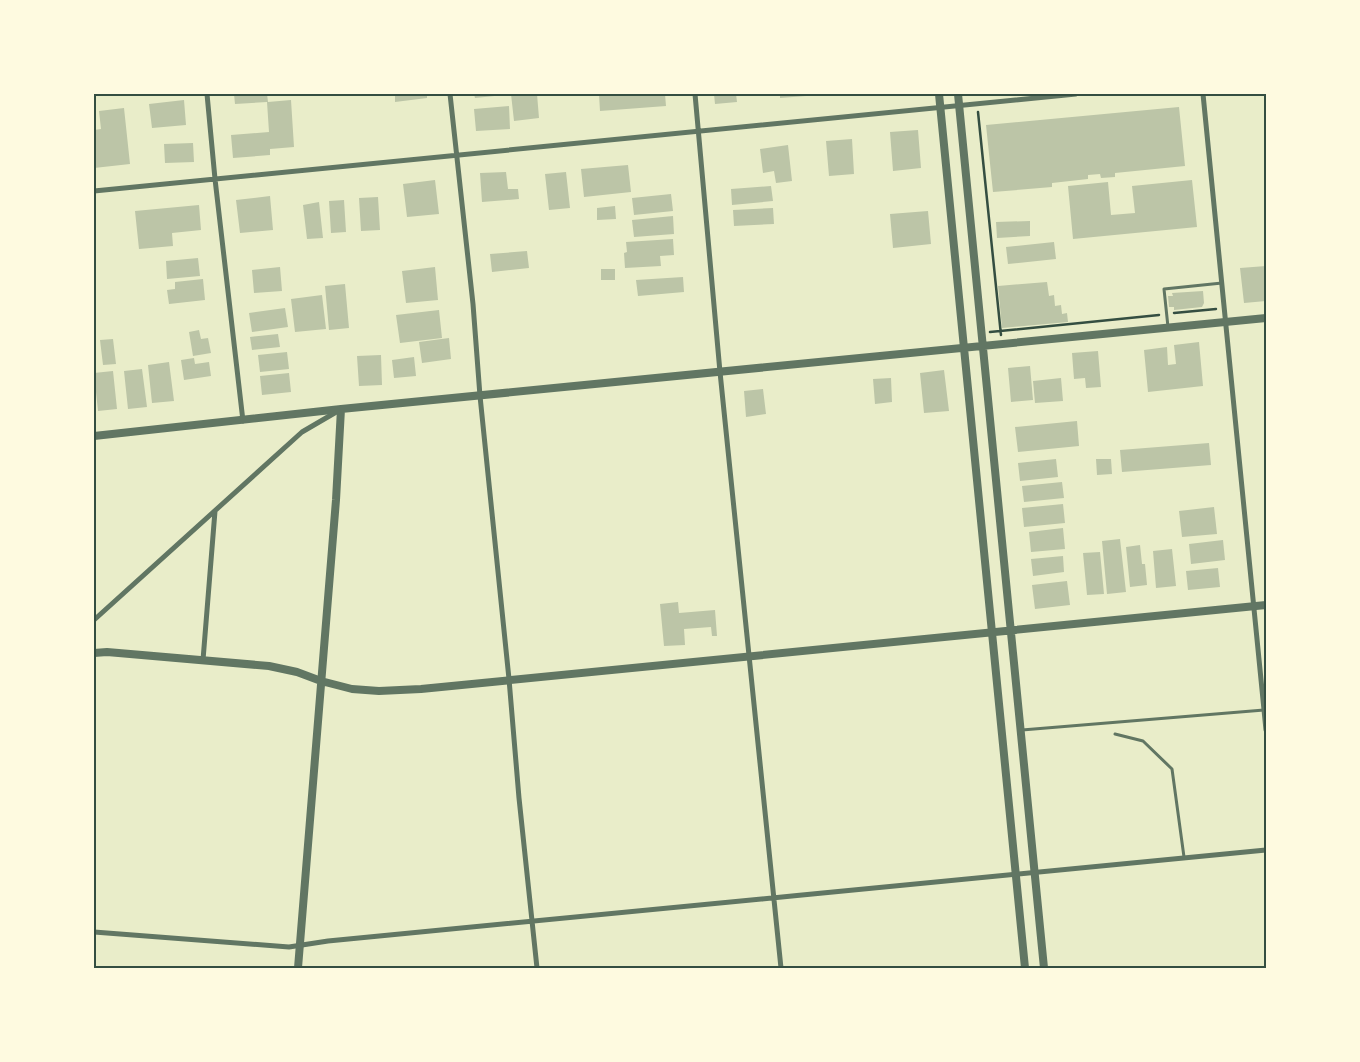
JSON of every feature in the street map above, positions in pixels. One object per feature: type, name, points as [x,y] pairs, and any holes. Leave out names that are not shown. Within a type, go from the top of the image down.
[{"type":"street","points":[[207,94],[214,179],[243,421]]},
{"type":"street","points":[[450,94],[473,304],[480,396],[537,968]]},
{"type":"street","points":[[694,94],[720,372],[781,968]]},
{"type":"street","points":[[939,94],[1025,968]]},
{"type":"street","points":[[958,94],[1044,968]]},
{"type":"street","points":[[94,191],[940,108],[1035,96],[1076,94]]},
{"type":"street","points":[[1203,94],[1266,730]]},
{"type":"street","points":[[94,436],[340,409],[1266,318]]},
{"type":"street","points":[[94,620],[302,432],[340,409]]},
{"type":"street","points":[[298,968],[336,500],[340,409]]},
{"type":"street","points":[[203,660],[215,510]]},
{"type":"street","points":[[94,653],[108,652],[269,666],[297,672],[321,681],[352,689],[379,691],[422,689],[1266,606]]},
{"type":"street","points":[[94,932],[289,947],[328,941],[1266,850]]},
{"type":"lane","points":[[1168,328],[1164,289],[1223,283]]},
{"type":"lane","points":[[1022,730],[1264,710]]},
{"type":"lane","points":[[1116,734],[1142,741],[1172,769],[1184,857]]},
{"type":"path","points":[[980,123],[1002,344]]},
{"type":"path","points":[[982,333],[1225,308]]},
{"type":"building","points":[[234,94],[267,94],[268,102],[291,100],[294,147],[270,149],[270,155],[233,158],[231,135],[269,132],[267,102],[235,104]]},
{"type":"building","points":[[395,94],[427,94],[427,98],[395,102]]},
{"type":"building","points":[[474,94],[504,94],[504,95],[475,98]]},
{"type":"building","points":[[511,94],[537,94],[539,118],[514,121]]},
{"type":"building","points":[[599,94],[665,94],[666,106],[600,111]]},
{"type":"building","points":[[714,94],[736,94],[737,102],[715,104]]},
{"type":"building","points":[[780,94],[806,94],[806,96],[780,98]]},
{"type":"building","points":[[184,100],[186,125],[152,128],[149,104]]},
{"type":"building","points":[[509,106],[510,129],[476,131],[474,109]]},
{"type":"building","points":[[1179,107],[1185,166],[1115,173],[1115,177],[1101,178],[1100,174],[1088,175],[1088,179],[1052,183],[1052,187],[993,192],[986,125]]},
{"type":"building","points":[[124,108],[130,164],[94,168],[94,130],[101,129],[99,111]]},
{"type":"building","points":[[918,130],[921,168],[893,171],[890,132]]},
{"type":"building","points":[[852,139],[854,174],[829,176],[826,141]]},
{"type":"building","points":[[193,143],[194,162],[165,163],[164,144]]},
{"type":"building","points":[[788,145],[792,181],[776,183],[774,171],[763,173],[760,149]]},
{"type":"building","points":[[628,165],[631,192],[584,197],[581,169]]},
{"type":"building","points":[[506,172],[508,189],[518,189],[519,199],[482,202],[480,173]]},
{"type":"building","points":[[566,172],[570,208],[549,210],[545,174]]},
{"type":"building","points":[[435,180],[439,214],[407,217],[403,184]]},
{"type":"building","points":[[1192,180],[1197,227],[1073,239],[1068,186],[1108,182],[1111,215],[1135,213],[1132,186]]},
{"type":"building","points":[[771,186],[773,201],[732,205],[731,189]]},
{"type":"building","points":[[671,194],[673,211],[634,215],[632,198]]},
{"type":"building","points":[[270,196],[273,230],[240,233],[236,200]]},
{"type":"building","points":[[378,197],[380,230],[361,231],[359,198]]},
{"type":"building","points":[[344,200],[346,232],[331,233],[329,201]]},
{"type":"building","points":[[319,202],[323,238],[307,239],[303,205]]},
{"type":"building","points":[[199,205],[201,230],[172,233],[173,246],[139,249],[135,211]]},
{"type":"building","points":[[615,206],[616,219],[597,220],[597,208]]},
{"type":"building","points":[[773,208],[774,224],[734,226],[733,210]]},
{"type":"building","points":[[928,211],[931,244],[893,248],[890,214]]},
{"type":"building","points":[[673,216],[674,234],[634,237],[632,220]]},
{"type":"building","points":[[1030,221],[1030,236],[997,238],[996,222]]},
{"type":"building","points":[[673,239],[674,255],[660,256],[661,266],[625,268],[624,253],[627,252],[626,242]]},
{"type":"building","points":[[1054,242],[1056,259],[1008,264],[1006,247]]},
{"type":"building","points":[[527,251],[529,268],[492,272],[490,254]]},
{"type":"building","points":[[198,258],[200,276],[167,279],[166,261]]},
{"type":"building","points":[[1266,266],[1266,301],[1244,303],[1240,268]]},
{"type":"building","points":[[280,267],[282,291],[254,293],[252,270]]},
{"type":"building","points":[[435,267],[438,300],[406,303],[402,271]]},
{"type":"building","points":[[601,269],[615,269],[615,280],[601,280]]},
{"type":"building","points":[[683,277],[684,292],[638,296],[636,280]]},
{"type":"building","points":[[203,279],[205,300],[169,304],[167,290],[175,289],[175,282]]},
{"type":"building","points":[[1047,282],[1049,296],[1054,295],[1055,306],[1061,305],[1062,314],[1067,313],[1068,322],[1002,328],[998,286]]},
{"type":"building","points":[[345,284],[349,328],[329,330],[325,286]]},
{"type":"building","points":[[1203,291],[1204,303],[1202,307],[1174,310],[1174,307],[1169,307],[1168,296],[1173,296],[1172,293]]},
{"type":"building","points":[[322,295],[326,329],[295,332],[291,299]]},
{"type":"building","points":[[285,308],[288,327],[252,332],[249,313]]},
{"type":"building","points":[[439,310],[442,338],[400,343],[396,315]]},
{"type":"building","points":[[199,330],[201,339],[208,338],[211,353],[193,356],[189,332]]},
{"type":"building","points":[[278,334],[280,347],[252,350],[250,337]]},
{"type":"building","points":[[449,338],[451,359],[422,363],[419,342]]},
{"type":"building","points":[[113,339],[116,364],[103,365],[100,340]]},
{"type":"building","points":[[1199,342],[1203,386],[1148,392],[1144,350],[1167,347],[1168,365],[1176,364],[1174,345]]},
{"type":"building","points":[[1098,351],[1101,387],[1086,388],[1085,378],[1074,379],[1072,353]]},
{"type":"building","points":[[287,352],[289,369],[260,372],[258,355]]},
{"type":"building","points":[[381,355],[382,385],[359,386],[357,356]]},
{"type":"building","points":[[414,357],[416,376],[394,378],[392,360]]},
{"type":"building","points":[[194,358],[195,364],[209,362],[211,376],[184,380],[181,360]]},
{"type":"building","points":[[169,362],[174,401],[152,403],[148,365]]},
{"type":"building","points":[[1030,366],[1033,400],[1011,402],[1008,368]]},
{"type":"building","points":[[142,369],[147,407],[128,409],[124,371]]},
{"type":"building","points":[[944,370],[949,411],[924,413],[920,373]]},
{"type":"building","points":[[113,371],[117,409],[98,411],[94,373]]},
{"type":"building","points":[[289,373],[291,392],[262,395],[260,376]]},
{"type":"building","points":[[891,378],[892,402],[875,404],[873,379]]},
{"type":"building","points":[[1061,378],[1063,401],[1035,403],[1033,381]]},
{"type":"building","points":[[763,389],[766,414],[746,417],[744,391]]},
{"type":"building","points":[[1077,421],[1079,446],[1018,452],[1015,427]]},
{"type":"building","points":[[1209,443],[1211,465],[1122,472],[1120,450]]},
{"type":"building","points":[[1056,459],[1058,477],[1020,481],[1018,463]]},
{"type":"building","points":[[1096,459],[1111,459],[1112,474],[1097,475]]},
{"type":"building","points":[[1062,482],[1064,498],[1024,502],[1022,486]]},
{"type":"building","points":[[1063,504],[1065,523],[1024,527],[1022,508]]},
{"type":"building","points":[[1214,507],[1217,534],[1182,537],[1179,511]]},
{"type":"building","points":[[1063,528],[1065,549],[1031,552],[1029,532]]},
{"type":"building","points":[[1120,539],[1126,592],[1107,594],[1102,541]]},
{"type":"building","points":[[1223,540],[1225,560],[1191,564],[1189,544]]},
{"type":"building","points":[[1140,545],[1142,564],[1145,564],[1147,585],[1130,587],[1126,547]]},
{"type":"building","points":[[1172,549],[1176,586],[1156,588],[1153,551]]},
{"type":"building","points":[[1100,552],[1104,594],[1087,595],[1083,553]]},
{"type":"building","points":[[1063,556],[1064,572],[1033,576],[1031,559]]},
{"type":"building","points":[[1218,568],[1220,587],[1188,590],[1186,571]]},
{"type":"building","points":[[1067,581],[1070,605],[1035,609],[1032,585]]},
{"type":"building","points":[[678,602],[679,613],[715,610],[717,636],[712,636],[711,627],[684,629],[685,645],[664,646],[660,604]]}]
